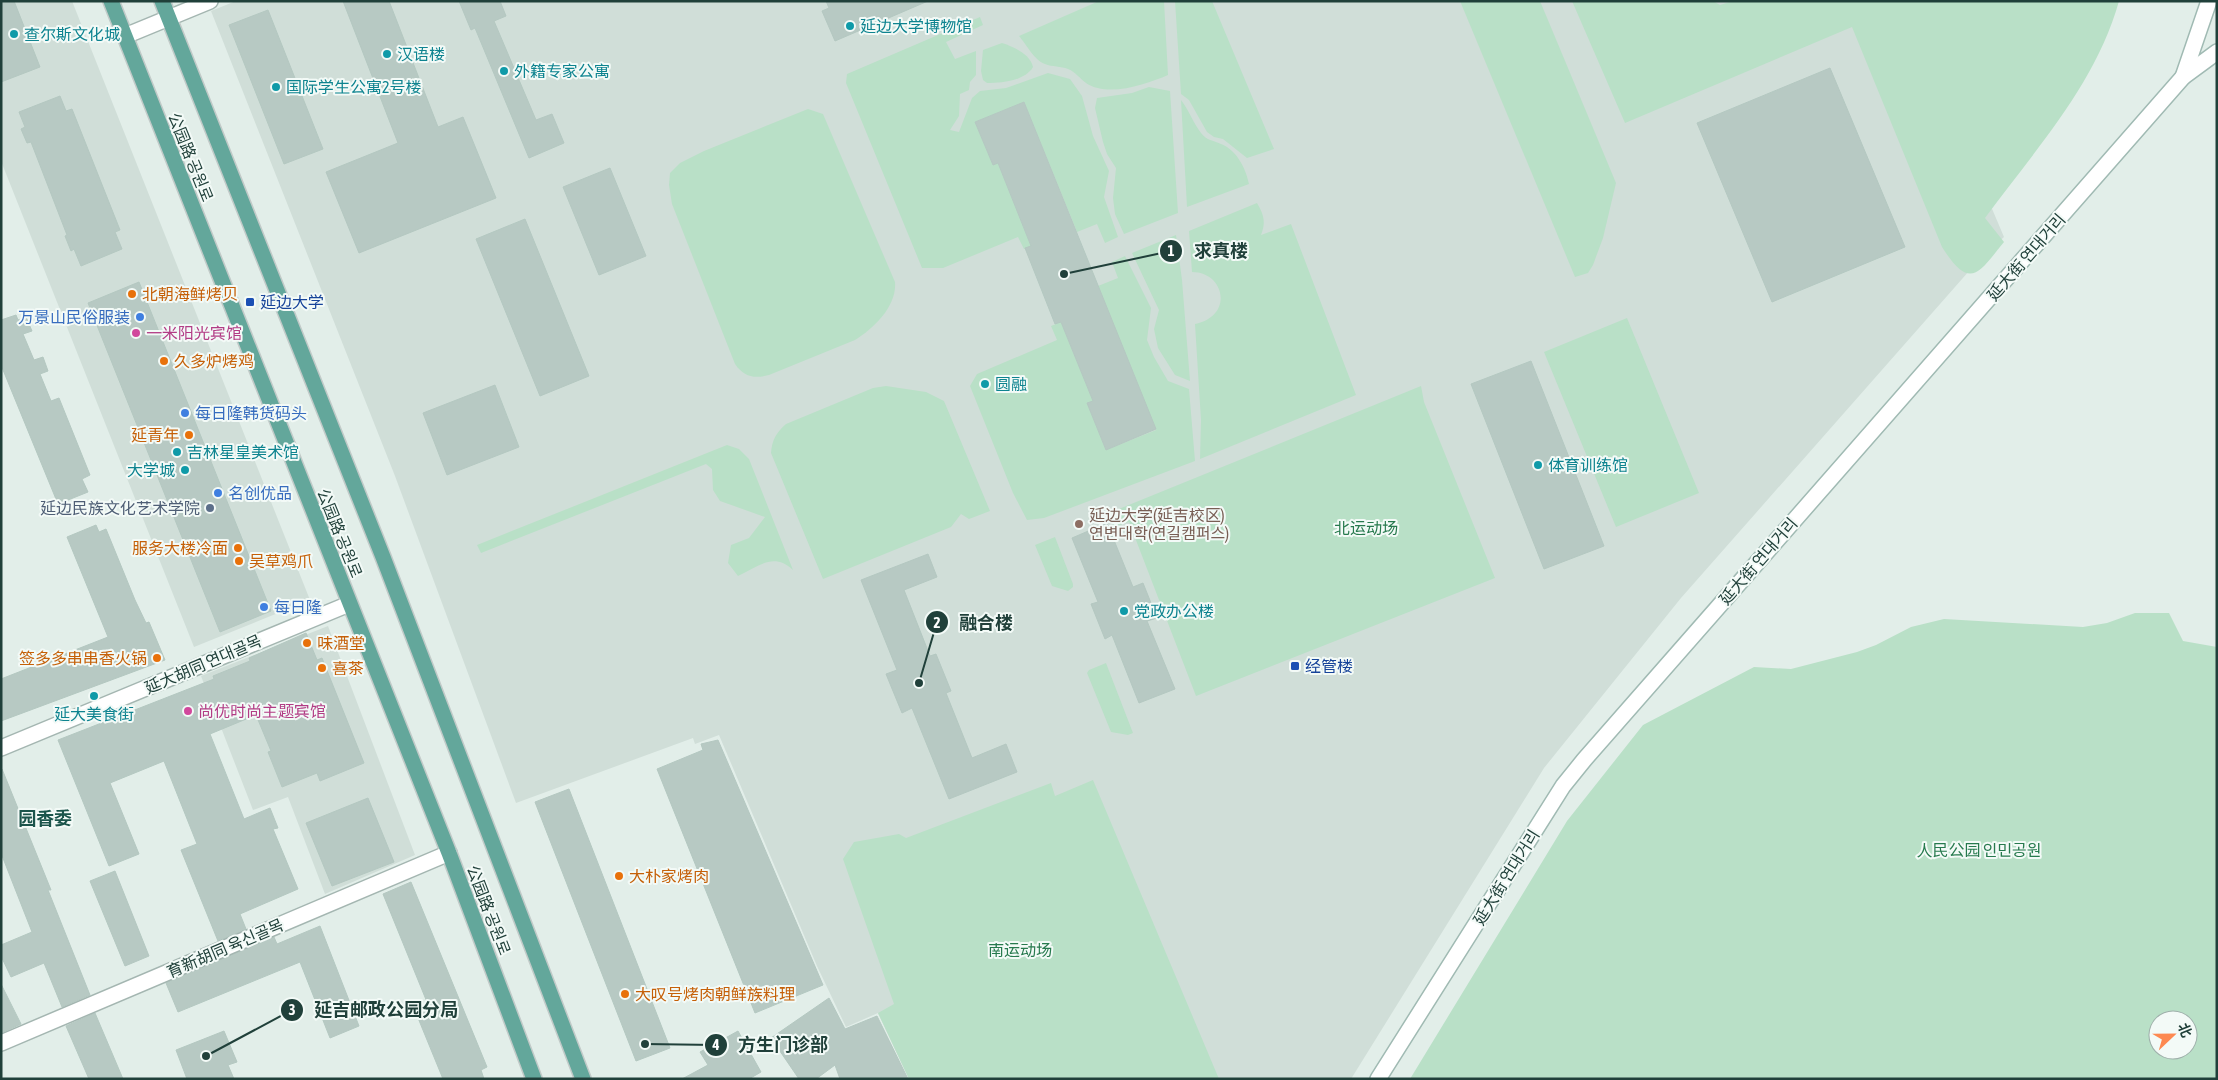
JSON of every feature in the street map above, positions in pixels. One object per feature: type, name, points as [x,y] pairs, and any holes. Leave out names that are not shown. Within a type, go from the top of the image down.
[{"type":"main road","name":"公园路 공원로","points":[[111,1],[448,853],[534,1079]]},
{"type":"main road","name":"公园路 공원로","points":[[162,1],[383,557],[583,1079]]},
{"type":"main road","points":[[125,36],[210,1]]},
{"type":"main road","name":"延大街 연대거리","points":[[2183,77],[2208,1]]},
{"type":"main road","name":"延大街 연대거리","points":[[1378,1079],[1563,786],[2183,77],[2217,52]]},
{"type":"main road","name":"延大胡同 연대골목","points":[[1,748],[349,604]]},
{"type":"main road","name":"育新胡同 육신골목","points":[[1,1043],[448,853]]},
{"type":"shaded area","points":[[1,1],[72,1],[310,600],[194,647],[1,161]]},
{"type":"shaded area","name":"延边大学(延吉校区) 연변대학(연길캠퍼스)","points":[[236,1],[1904,1],[2004,237],[1977,262],[1681,598],[1544,768],[1351,1079],[909,1079],[878,1013],[846,1027],[817,966],[719,735],[695,744],[693,738],[516,803],[395,476],[211,11]]},
{"type":"shaded area","points":[[328,626],[415,855],[325,894],[288,797],[253,810],[201,676]]},
{"type":"green space","points":[[1099,1],[1164,1],[1168,75],[1127,88],[1105,89],[1095,87],[1086,83],[1071,70],[1041,62],[1019,36]]},
{"type":"green space","points":[[1175,1],[1212,1],[1274,149],[1247,158],[1223,139],[1214,137],[1207,132],[1189,100],[1181,94]]},
{"type":"green space","points":[[1460,1],[1540,1],[1616,183],[1603,238],[1588,273],[1575,277]]},
{"type":"green space","points":[[1572,1],[1713,1],[1720,5],[1733,1],[2119,1],[2109,31],[2080,88],[1985,218],[2004,242],[1980,269],[1974,273],[1967,273],[1952,261],[1942,247],[1852,27],[1625,123]]},
{"type":"green space","points":[[980,17],[983,25],[946,42],[955,59],[976,51],[976,75],[970,82],[969,90],[960,94],[959,116],[950,130],[959,132],[972,98],[980,91],[1006,88],[1048,73],[1070,79],[1082,96],[1093,136],[1109,171],[1104,197],[1118,237],[1105,243],[1097,224],[1077,232],[1024,102],[975,122],[993,165],[998,163],[1031,246],[1024,249],[1018,237],[943,268],[922,268],[846,83],[847,74]]},
{"type":"green space","points":[[1002,43],[1016,49],[1029,58],[1033,67],[1019,78],[1006,82],[987,83],[983,80],[981,71],[983,50]]},
{"type":"green space","points":[[1149,87],[1170,91],[1178,213],[1124,234],[1115,214],[1113,198],[1116,168],[1107,154],[1095,108],[1097,98],[1132,93]]},
{"type":"green space","points":[[1181,100],[1203,136],[1227,147],[1236,155],[1246,172],[1249,184],[1187,207]]},
{"type":"green space","points":[[808,109],[823,114],[895,282],[895,291],[883,316],[855,340],[769,375],[754,377],[742,372],[735,364],[672,204],[669,185],[670,173],[680,163],[704,151]]},
{"type":"green space","points":[[1257,203],[1264,219],[1261,235],[1291,224],[1356,395],[1200,459],[1201,420],[1195,324],[1207,319],[1216,312],[1220,304],[1220,295],[1218,286],[1212,279],[1203,274],[1192,272],[1189,231]]},
{"type":"green space","points":[[1176,235],[1182,280],[1190,381],[1175,375],[1158,348],[1154,329],[1159,310],[1132,253]]},
{"type":"green space","points":[[1125,256],[1151,308],[1147,340],[1154,357],[1168,381],[1189,389],[1195,461],[1044,518],[1027,520],[1013,493],[970,386],[977,374],[1057,340],[1051,326],[1061,322],[1093,401],[1087,403],[1106,450],[1156,430],[1098,286],[1118,278],[1112,262]]},
{"type":"green space","points":[[1627,318],[1699,493],[1616,527],[1544,352]]},
{"type":"green space","points":[[886,386],[926,392],[944,401],[990,511],[969,519],[961,514],[951,527],[823,579],[771,453],[772,444],[777,434],[786,424],[873,388]]},
{"type":"green space","name":"北运动场","points":[[1421,386],[1424,402],[1495,578],[1196,696],[1129,522],[1114,527],[1109,513]]},
{"type":"green space","points":[[727,445],[739,449],[749,459],[793,570],[786,565],[773,561],[738,576],[728,563],[731,545],[749,538],[765,517],[720,501],[713,490],[712,469],[706,464],[481,553],[477,545]]},
{"type":"green space","points":[[1055,537],[1073,584],[1073,587],[1068,591],[1052,586],[1035,545]]},
{"type":"green space","name":"人民公园 인민공원","points":[[2135,613],[2169,613],[2183,641],[2217,647],[2217,1079],[1410,1079],[1567,821],[1643,725],[1754,667],[1791,669],[1857,652],[1876,645],[1911,627],[1944,619],[2083,627],[2107,623]]},
{"type":"green space","points":[[1106,663],[1133,733],[1128,735],[1111,732],[1087,673],[1089,670]]},
{"type":"green space","name":"南运动场","points":[[1093,780],[1219,1079],[909,1079],[878,1013],[894,1004],[843,859],[854,842],[899,834],[906,838],[1051,783],[1055,796]]},
{"type":"building","name":"查尔斯文化城","points":[[1,1],[14,1],[40,67],[1,82]]},
{"type":"building","points":[[343,1],[389,1],[438,127],[463,117],[496,198],[359,253],[326,172],[398,143]]},
{"type":"building","name":"外籍专家公寓","points":[[459,1],[500,1],[506,16],[494,21],[536,120],[552,114],[564,143],[529,158],[475,28],[471,30]]},
{"type":"building","name":"延边大学博物馆","points":[[826,1],[928,1],[835,41],[822,11],[829,8]]},
{"type":"building","name":"国际学生公寓2号楼","points":[[268,10],[323,149],[284,164],[229,25]]},
{"type":"building","points":[[1830,68],[1905,247],[1772,302],[1697,123]]},
{"type":"building","points":[[60,96],[66,111],[72,109],[120,230],[115,232],[122,249],[81,266],[74,249],[71,251],[65,236],[67,235],[31,142],[27,143],[21,129],[25,127],[19,112]]},
{"type":"building","points":[[1024,102],[1156,429],[1106,450],[1087,403],[1093,401],[1061,322],[1055,324],[1025,248],[1031,246],[998,163],[993,165],[975,122]]},
{"type":"building","points":[[610,168],[646,256],[599,275],[563,187]]},
{"type":"building","points":[[525,219],[589,376],[540,396],[476,239]]},
{"type":"building","name":"大学城","points":[[139,282],[271,611],[220,632],[88,303]]},
{"type":"building","points":[[16,315],[18,320],[26,317],[32,331],[23,334],[34,360],[43,357],[48,371],[40,374],[51,401],[59,398],[90,475],[82,479],[88,492],[58,504],[1,365],[1,320]]},
{"type":"building","name":"体育训练馆","points":[[1531,361],[1604,546],[1544,569],[1471,384]]},
{"type":"building","points":[[495,385],[519,447],[447,475],[423,413]]},
{"type":"building","name":"党政办公楼","points":[[1107,523],[1133,587],[1143,583],[1157,618],[1147,621],[1175,689],[1139,703],[1112,635],[1105,639],[1091,604],[1098,602],[1072,538]]},
{"type":"building","points":[[96,525],[99,532],[106,529],[135,600],[146,623],[149,622],[165,660],[1,721],[1,679],[108,637],[67,537]]},
{"type":"building","points":[[928,554],[937,577],[904,590],[930,656],[936,654],[951,691],[946,693],[972,758],[1006,744],[1017,772],[949,799],[912,708],[902,713],[886,674],[897,670],[861,580]]},
{"type":"building","points":[[306,633],[317,660],[322,658],[364,763],[320,781],[317,773],[282,787],[268,752],[271,751],[256,715],[210,734],[244,819],[270,808],[278,828],[273,829],[298,889],[240,914],[246,929],[218,941],[181,850],[197,844],[164,761],[110,783],[139,854],[109,866],[58,740],[214,679],[213,676],[250,661],[249,658]]},
{"type":"building","points":[[718,740],[823,985],[755,1013],[657,769],[703,750],[701,744]]},
{"type":"building","points":[[2,769],[51,890],[48,890],[90,995],[62,1007],[44,963],[11,977],[1,956],[1,945],[32,932],[1,853]]},
{"type":"building","points":[[569,789],[670,1048],[636,1061],[535,802]]},
{"type":"building","points":[[368,798],[394,862],[332,886],[306,823]]},
{"type":"building","points":[[115,871],[149,956],[125,966],[90,881]]},
{"type":"building","points":[[411,882],[487,1067],[481,1070],[484,1079],[443,1079],[416,1013],[429,1007],[383,894]]},
{"type":"building","points":[[320,926],[359,1026],[330,1038],[300,962],[178,1012],[166,983],[274,937],[277,944]]},
{"type":"building","points":[[1,984],[21,1024],[1,1033]]},
{"type":"building","points":[[829,998],[845,1029],[877,1016],[908,1079],[840,1079],[835,1065],[816,1079],[799,1079],[771,1038]]},
{"type":"building","points":[[95,1013],[123,1079],[89,1079],[66,1026]]},
{"type":"building","points":[[224,1031],[237,1062],[228,1065],[234,1079],[187,1079],[176,1050]]},
{"type":"building","points":[[738,1031],[761,1072],[749,1079],[682,1079],[708,1065],[700,1052]]},
{"type":"place","name":"延边大学博物馆","points":[[850,26]]},
{"type":"place","name":"查尔斯文化城","points":[[14,34]]},
{"type":"place","name":"汉语楼","points":[[387,54]]},
{"type":"place","name":"外籍专家公寓","points":[[504,71]]},
{"type":"place","name":"国际学生公寓2号楼","points":[[276,87]]},
{"type":"place","name":"求真楼","points":[[1064,274]]},
{"type":"place","name":"北朝海鲜烤贝","points":[[132,294]]},
{"type":"place","name":"延边大学","points":[[250,302]]},
{"type":"place","name":"万景山民俗服装","points":[[140,317]]},
{"type":"place","name":"一米阳光宾馆","points":[[136,333]]},
{"type":"place","name":"久多炉烤鸡","points":[[164,361]]},
{"type":"place","name":"圆融","points":[[985,384]]},
{"type":"place","name":"每日隆韩货码头","points":[[185,413]]},
{"type":"place","name":"延青年","points":[[189,435]]},
{"type":"place","name":"吉林星皇美术馆","points":[[177,452]]},
{"type":"place","name":"体育训练馆","points":[[1538,465]]},
{"type":"place","name":"大学城","points":[[185,470]]},
{"type":"place","name":"名创优品","points":[[218,493]]},
{"type":"place","name":"延边民族文化艺术学院","points":[[210,508]]},
{"type":"place","name":"延边大学(延吉校区) 연변대학(연길캠퍼스)","points":[[1079,524]]},
{"type":"place","name":"服务大楼冷面","points":[[238,548]]},
{"type":"place","name":"吴草鸡爪","points":[[239,561]]},
{"type":"place","name":"每日隆","points":[[264,607]]},
{"type":"place","name":"党政办公楼","points":[[1124,611]]},
{"type":"place","name":"味酒堂","points":[[307,643]]},
{"type":"place","name":"签多多串串香火锅","points":[[157,658]]},
{"type":"place","name":"经管楼","points":[[1295,666]]},
{"type":"place","name":"喜茶","points":[[322,668]]},
{"type":"place","name":"融合楼","points":[[919,683]]},
{"type":"place","name":"延大美食街","points":[[94,696]]},
{"type":"place","name":"尚优时尚主题宾馆","points":[[188,711]]},
{"type":"place","name":"大朴家烤肉","points":[[619,876]]},
{"type":"place","name":"大叹号烤肉朝鲜族料理","points":[[625,994]]},
{"type":"place","name":"方生门诊部","points":[[645,1044]]},
{"type":"place","name":"延吉邮政公园分局","points":[[206,1056]]},
{"type":"district","name":"园香委","points":[[45,819]]}]
